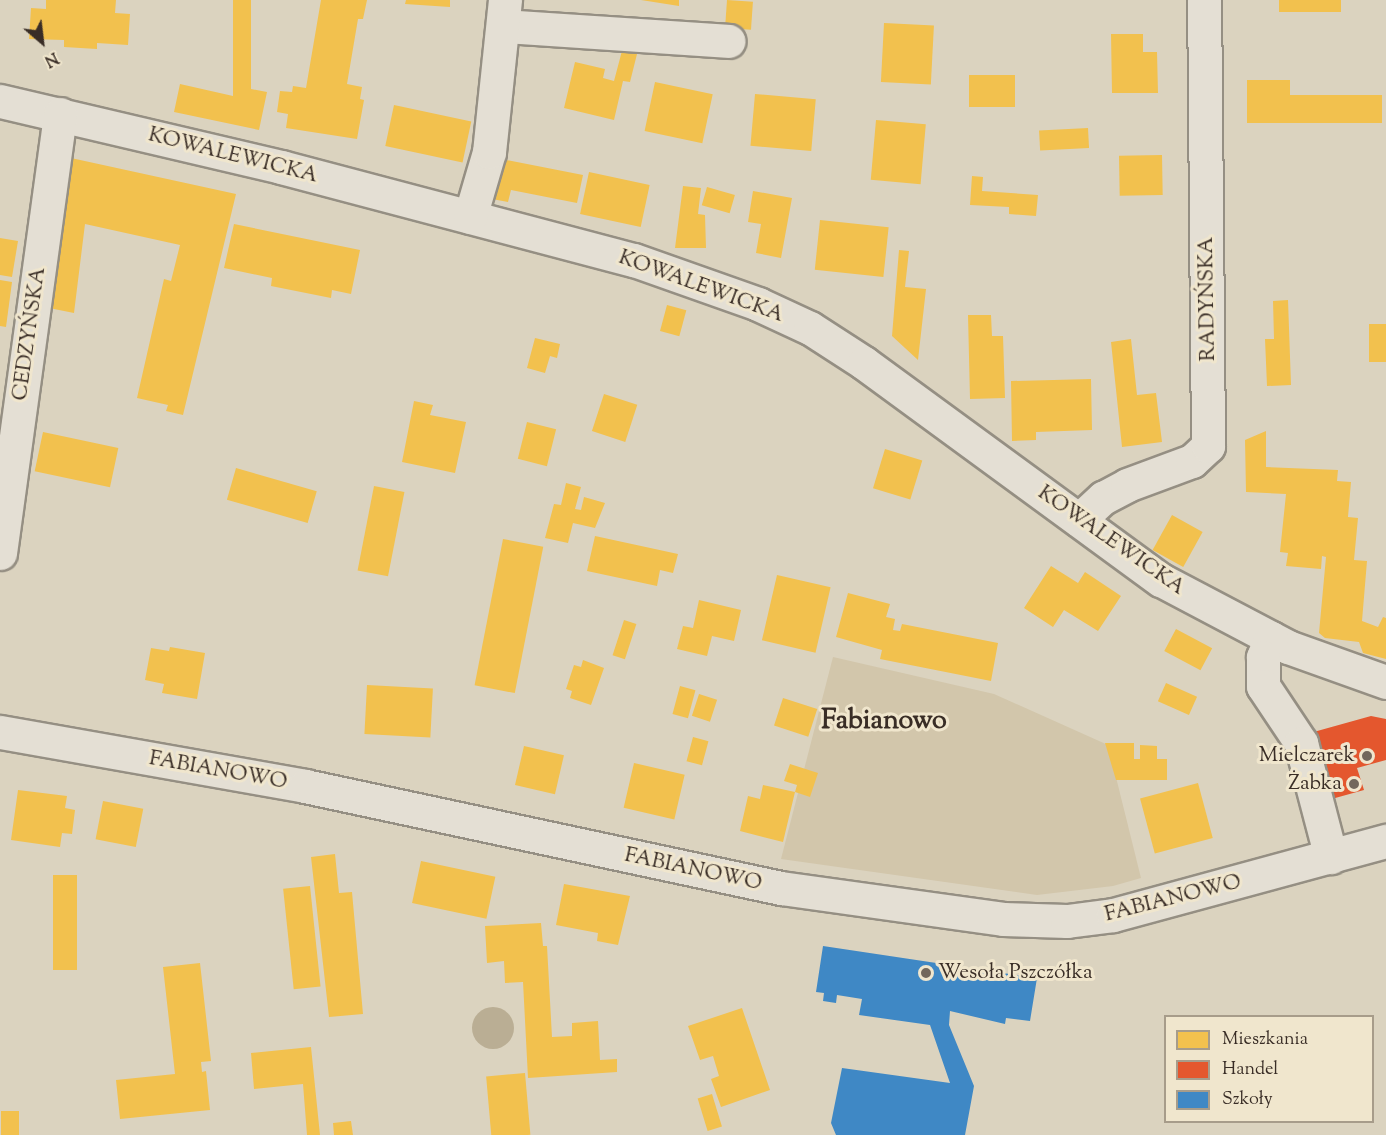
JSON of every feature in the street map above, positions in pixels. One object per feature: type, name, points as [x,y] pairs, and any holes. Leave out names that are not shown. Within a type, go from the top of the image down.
[{"type":"street","name":"RADYŃSKA","points":[[1079,520],[1104,498],[1127,485],[1192,461],[1208,446],[1204,0]]},
{"type":"street","points":[[470,217],[489,152],[504,13],[729,41]]},
{"type":"street","name":"KOWALEWICKA","points":[[0,101],[470,217],[672,272],[750,300],[810,328],[864,363],[1161,580],[1271,638],[1317,659],[1386,682]]},
{"type":"street","name":"CEDZYŃSKA","points":[[0,553],[60,114]]},
{"type":"street","points":[[1271,638],[1263,657],[1263,686],[1300,743],[1330,857]]},
{"type":"street","name":"FABIANOWO","points":[[0,732],[305,786],[760,884],[1003,919],[1067,921],[1113,915],[1386,841]]},
{"type":"shaded area","points":[[833,657],[994,694],[1108,745],[1141,878],[1113,886],[1037,895],[781,859]]},
{"type":"shaded area","points":[[493,1007],[501,1008],[508,1013],[513,1020],[513,1036],[508,1043],[501,1048],[493,1049],[485,1048],[478,1043],[473,1036],[472,1028],[473,1020],[478,1013],[485,1008]]},
{"type":"building: Mieszkania","points":[[46,0],[116,0],[115,13],[130,14],[128,45],[97,43],[97,49],[64,47],[64,40],[29,39],[31,8],[46,9]]},
{"type":"building: Mieszkania","points":[[233,0],[251,0],[251,89],[267,92],[259,130],[174,112],[180,84],[233,96]]},
{"type":"building: Mieszkania","points":[[321,0],[367,0],[363,19],[358,19],[347,84],[362,87],[360,99],[364,100],[357,139],[286,128],[288,114],[277,112],[280,91],[292,92],[293,86],[306,88]]},
{"type":"building: Mieszkania","points":[[406,0],[450,0],[450,7],[405,4]]},
{"type":"building: Mieszkania","points":[[641,0],[679,0],[679,6]]},
{"type":"building: Mieszkania","points":[[727,0],[753,2],[751,30],[725,28]]},
{"type":"building: Mieszkania","points":[[1279,0],[1341,0],[1341,12],[1279,12]]},
{"type":"building: Mieszkania","points":[[884,23],[934,26],[931,85],[881,82]]},
{"type":"building: Mieszkania","points":[[1111,34],[1143,34],[1143,52],[1157,52],[1158,93],[1112,93]]},
{"type":"building: Mieszkania","points":[[623,47],[638,50],[630,82],[623,81],[614,120],[564,108],[575,62],[605,69],[603,78],[614,81]]},
{"type":"building: Mieszkania","points":[[969,75],[1015,75],[1015,107],[969,107]]},
{"type":"building: Mieszkania","points":[[1247,80],[1290,80],[1290,95],[1382,95],[1382,123],[1247,123]]},
{"type":"building: Mieszkania","points":[[655,82],[713,94],[702,143],[645,131]]},
{"type":"building: Mieszkania","points":[[755,94],[816,99],[811,151],[750,146]]},
{"type":"building: Mieszkania","points":[[394,105],[471,121],[463,163],[385,146]]},
{"type":"building: Mieszkania","points":[[876,120],[926,124],[921,184],[871,180]]},
{"type":"building: Mieszkania","points":[[1088,128],[1089,148],[1040,151],[1039,131]]},
{"type":"building: Mieszkania","points":[[1162,155],[1163,195],[1120,196],[1119,156]]},
{"type":"building: Mieszkania","points":[[71,158],[236,194],[183,415],[166,411],[168,405],[137,398],[164,279],[171,281],[180,245],[85,224],[74,313],[49,308],[57,218]]},
{"type":"building: Mieszkania","points":[[501,159],[583,175],[577,203],[511,190],[508,202],[492,199]]},
{"type":"building: Mieszkania","points":[[589,172],[650,185],[641,227],[580,214]]},
{"type":"building: Mieszkania","points":[[972,176],[983,177],[982,191],[1038,195],[1036,216],[1009,214],[1009,207],[970,205]]},
{"type":"building: Mieszkania","points":[[683,186],[701,188],[698,214],[705,215],[706,248],[675,248]]},
{"type":"building: Mieszkania","points":[[707,187],[735,195],[730,213],[702,205]]},
{"type":"building: Mieszkania","points":[[753,191],[792,198],[781,258],[756,253],[761,224],[748,222]]},
{"type":"building: Mieszkania","points":[[820,220],[889,227],[883,277],[815,270]]},
{"type":"building: Mieszkania","points":[[234,224],[360,250],[351,294],[332,290],[331,298],[271,286],[272,278],[224,268]]},
{"type":"building: Mieszkania","points":[[0,238],[18,241],[12,277],[0,275]]},
{"type":"building: Mieszkania","points":[[899,250],[909,251],[905,287],[926,289],[918,360],[892,336]]},
{"type":"building: Mieszkania","points":[[0,280],[12,282],[6,327],[0,326]]},
{"type":"building: Mieszkania","points":[[1288,300],[1291,385],[1267,386],[1265,339],[1274,339],[1273,301]]},
{"type":"building: Mieszkania","points":[[667,305],[686,310],[679,336],[660,331]]},
{"type":"building: Mieszkania","points":[[968,315],[991,315],[992,336],[1003,336],[1005,398],[970,399]]},
{"type":"building: Mieszkania","points":[[1369,324],[1386,324],[1386,362],[1369,362]]},
{"type":"building: Mieszkania","points":[[535,338],[560,344],[557,358],[550,356],[545,373],[527,368]]},
{"type":"building: Mieszkania","points":[[1131,339],[1137,395],[1156,393],[1162,442],[1122,447],[1111,342]]},
{"type":"building: Mieszkania","points":[[1091,379],[1092,430],[1036,432],[1036,440],[1012,441],[1011,381]]},
{"type":"building: Mieszkania","points":[[604,394],[637,405],[625,442],[592,431]]},
{"type":"building: Mieszkania","points":[[414,401],[433,405],[430,415],[466,422],[455,473],[402,462]]},
{"type":"building: Mieszkania","points":[[527,422],[556,429],[547,466],[518,459]]},
{"type":"building: Mieszkania","points":[[1266,431],[1266,467],[1338,470],[1337,481],[1351,482],[1348,517],[1358,518],[1354,560],[1367,561],[1362,621],[1378,627],[1383,617],[1386,618],[1386,659],[1363,653],[1359,642],[1325,638],[1319,633],[1326,557],[1322,556],[1321,569],[1286,566],[1288,553],[1280,552],[1286,494],[1246,492],[1245,440]]},
{"type":"building: Mieszkania","points":[[43,432],[118,448],[110,487],[35,471]]},
{"type":"building: Mieszkania","points":[[885,449],[922,460],[910,500],[873,488]]},
{"type":"building: Mieszkania","points":[[236,468],[317,491],[308,523],[227,500]]},
{"type":"building: Mieszkania","points":[[566,483],[581,487],[575,509],[581,510],[584,497],[605,503],[595,528],[573,523],[568,543],[545,538],[554,504],[561,505]]},
{"type":"building: Mieszkania","points":[[374,486],[404,492],[388,576],[358,570]]},
{"type":"building: Mieszkania","points":[[1172,515],[1203,532],[1183,567],[1153,550]]},
{"type":"building: Mieszkania","points":[[595,536],[678,554],[673,573],[660,570],[657,586],[587,571]]},
{"type":"building: Mieszkania","points":[[503,539],[543,547],[515,693],[475,685]]},
{"type":"building: Mieszkania","points":[[1051,566],[1078,583],[1085,572],[1121,596],[1098,631],[1064,610],[1053,627],[1024,608]]},
{"type":"building: Mieszkania","points":[[777,575],[831,587],[816,653],[762,640]]},
{"type":"building: Mieszkania","points":[[848,593],[890,604],[886,617],[895,619],[893,630],[900,631],[902,624],[998,643],[991,681],[880,659],[882,650],[836,637]]},
{"type":"building: Mieszkania","points":[[699,600],[741,610],[734,641],[712,636],[707,656],[677,649],[683,626],[693,628]]},
{"type":"building: Mieszkania","points":[[624,620],[636,624],[625,659],[613,655]]},
{"type":"building: Mieszkania","points":[[1176,629],[1212,648],[1200,670],[1164,651]]},
{"type":"building: Mieszkania","points":[[170,647],[205,653],[197,699],[162,693],[164,684],[145,680],[151,648],[169,651]]},
{"type":"building: Mieszkania","points":[[583,660],[604,668],[591,705],[570,698],[572,691],[566,689],[574,665],[581,667]]},
{"type":"building: Mieszkania","points":[[1166,683],[1197,697],[1189,715],[1158,701]]},
{"type":"building: Mieszkania","points":[[367,685],[433,688],[430,737],[364,734]]},
{"type":"building: Mieszkania","points":[[680,686],[695,690],[688,718],[672,714]]},
{"type":"building: Mieszkania","points":[[699,694],[717,700],[710,722],[692,716]]},
{"type":"building: Mieszkania","points":[[783,698],[817,709],[808,737],[774,726]]},
{"type":"building: Mieszkania","points":[[693,737],[708,741],[702,765],[687,761]]},
{"type":"building: Mieszkania","points":[[1105,743],[1134,743],[1134,759],[1140,759],[1140,745],[1157,746],[1157,759],[1167,759],[1167,780],[1116,780]]},
{"type":"building: Mieszkania","points":[[524,746],[564,755],[555,794],[515,785]]},
{"type":"building: Mieszkania","points":[[634,763],[685,775],[674,820],[624,808]]},
{"type":"building: Mieszkania","points":[[790,764],[818,773],[810,797],[795,792],[797,785],[784,781]]},
{"type":"building: Mieszkania","points":[[1198,783],[1213,838],[1155,854],[1140,799]]},
{"type":"building: Mieszkania","points":[[763,785],[795,792],[783,842],[740,831],[748,796],[760,799]]},
{"type":"building: Mieszkania","points":[[18,790],[67,796],[65,808],[75,810],[72,834],[62,833],[60,847],[11,840]]},
{"type":"building: Mieszkania","points":[[103,801],[143,809],[136,847],[96,839]]},
{"type":"building: Mieszkania","points":[[335,854],[339,893],[352,892],[363,1014],[329,1017],[311,857]]},
{"type":"building: Mieszkania","points":[[421,861],[495,877],[486,919],[412,903]]},
{"type":"building: Mieszkania","points":[[53,875],[77,875],[77,970],[53,970]]},
{"type":"building: Mieszkania","points":[[564,884],[630,896],[618,945],[597,941],[598,933],[556,925]]},
{"type":"building: Mieszkania","points":[[310,886],[321,986],[294,989],[283,889]]},
{"type":"building: Mieszkania","points":[[541,923],[543,946],[547,946],[552,1037],[572,1036],[572,1023],[598,1021],[600,1060],[617,1059],[617,1072],[528,1078],[523,982],[505,983],[504,961],[487,963],[485,926]]},
{"type":"building: Mieszkania","points":[[200,963],[211,1061],[201,1062],[202,1072],[206,1071],[210,1110],[120,1119],[116,1080],[175,1074],[163,967]]},
{"type":"building: Mieszkania","points":[[742,1008],[770,1090],[721,1107],[711,1079],[719,1076],[713,1056],[700,1060],[688,1026]]},
{"type":"building: Mieszkania","points":[[311,1047],[320,1135],[307,1135],[303,1084],[254,1089],[251,1053]]},
{"type":"building: Mieszkania","points":[[525,1073],[530,1135],[491,1135],[486,1076]]},
{"type":"building: Mieszkania","points":[[712,1094],[722,1127],[708,1131],[698,1098]]},
{"type":"building: Mieszkania","points":[[1,1111],[19,1111],[19,1135],[1,1135]]},
{"type":"building: Mieszkania","points":[[351,1121],[353,1135],[334,1135],[333,1123]]},
{"type":"building: Handel","points":[[1371,716],[1386,719],[1386,760],[1357,768],[1364,790],[1328,800],[1310,733]]},
{"type":"building: Szkoły","points":[[823,946],[1037,978],[1030,1021],[1006,1018],[1005,1024],[950,1011],[949,1025],[974,1086],[965,1135],[836,1135],[831,1123],[842,1068],[950,1083],[930,1025],[859,1015],[862,999],[837,995],[836,1003],[823,1001],[824,993],[816,992]]},
{"type":"place","name":"Mielczarek","points":[[1367,756]]},
{"type":"place","name":"Żabka","points":[[1354,784]]},
{"type":"place","name":"Wesoła Pszczółka","points":[[926,973]]},
{"type":"district","name":"Fabianowo","points":[[884,722]]}]
